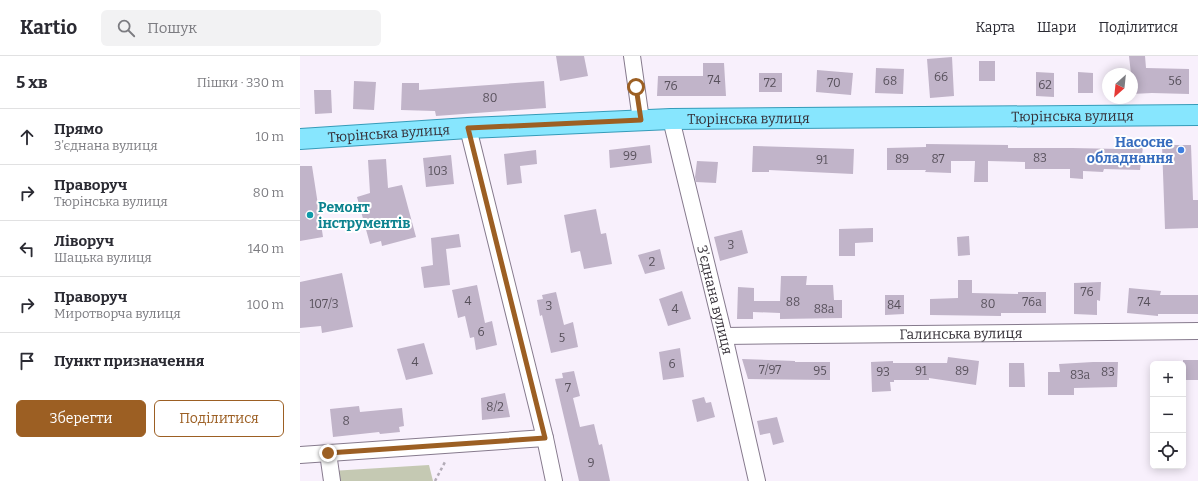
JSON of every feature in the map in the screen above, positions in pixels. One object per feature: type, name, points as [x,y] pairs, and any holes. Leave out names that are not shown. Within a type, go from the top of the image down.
[{"type":"main road","name":"Тюрінська вулиця","points":[[300,139],[468,128],[671,119],[1198,114]]},
{"type":"street","points":[[632,56],[641,120]]},
{"type":"street","name":"З’єднана вулиця","points":[[671,119],[724,336],[757,481]]},
{"type":"street","points":[[468,128],[545,438],[554,481]]},
{"type":"street","name":"Галинська вулиця","points":[[724,336],[1198,331]]},
{"type":"street","points":[[300,455],[545,438]]},
{"type":"street","points":[[328,453],[332,481]]},
{"type":"path","points":[[435,481],[454,444]]},
{"type":"green space","points":[[429,465],[433,481],[332,481],[331,471]]},
{"type":"building","points":[[556,56],[584,56],[588,76],[560,81]]},
{"type":"building","points":[[1129,56],[1145,56],[1146,68],[1189,69],[1189,94],[1138,94],[1138,68],[1130,68]]},
{"type":"building","points":[[952,57],[954,96],[930,98],[927,59]]},
{"type":"building","points":[[979,61],[995,61],[995,81],[979,81]]},
{"type":"building","points":[[703,63],[724,63],[726,96],[657,96],[658,76],[703,76]]},
{"type":"building","points":[[876,68],[904,69],[903,94],[875,93]]},
{"type":"building","points":[[817,70],[853,73],[851,95],[816,92]]},
{"type":"building","points":[[1036,72],[1054,73],[1054,97],[1036,96]]},
{"type":"building","points":[[1078,72],[1093,73],[1093,93],[1078,93]]},
{"type":"building","points":[[759,73],[782,73],[782,92],[759,92]]},
{"type":"building","points":[[354,81],[376,82],[374,110],[353,109]]},
{"type":"building","points":[[544,81],[546,108],[436,116],[435,111],[401,110],[402,83],[419,83],[419,90]]},
{"type":"building","points":[[314,90],[331,90],[332,113],[315,114]]},
{"type":"building","points":[[926,144],[1008,145],[1008,148],[1122,149],[1123,145],[1143,147],[1140,170],[1104,169],[1103,172],[1083,171],[1083,179],[1070,178],[1070,169],[1025,169],[1025,162],[988,161],[988,182],[974,182],[975,161],[951,161],[951,173],[925,172],[926,170],[887,170],[887,148],[926,147]]},
{"type":"building","points":[[650,145],[652,163],[610,168],[609,150]]},
{"type":"building","points":[[1162,145],[1191,145],[1193,200],[1198,200],[1198,228],[1165,229]]},
{"type":"building","points":[[753,146],[854,149],[853,174],[769,170],[769,172],[752,172]]},
{"type":"building","points":[[536,150],[537,164],[520,166],[522,183],[507,185],[504,154]]},
{"type":"building","points":[[451,155],[454,184],[426,187],[423,158]]},
{"type":"building","points":[[386,159],[388,188],[402,185],[416,237],[382,246],[381,241],[370,244],[357,197],[370,193],[368,160]]},
{"type":"building","points":[[697,161],[718,162],[716,183],[696,182],[695,177]]},
{"type":"building","name":"Ремонт інструментів","points":[[300,166],[312,166],[323,237],[300,241]]},
{"type":"building","points":[[596,209],[601,234],[606,233],[612,264],[584,269],[580,251],[571,253],[564,215]]},
{"type":"building","points":[[873,228],[873,242],[855,243],[855,256],[839,256],[839,229]]},
{"type":"building","points":[[742,230],[748,253],[720,261],[714,237]]},
{"type":"building","points":[[459,234],[461,247],[446,249],[450,285],[424,288],[421,267],[433,265],[431,238]]},
{"type":"building","points":[[969,236],[970,255],[958,256],[957,237]]},
{"type":"building","points":[[660,249],[665,269],[645,274],[638,255]]},
{"type":"building","points":[[342,273],[353,327],[322,333],[321,326],[300,328],[300,282]]},
{"type":"building","points":[[781,276],[807,276],[806,285],[833,285],[834,300],[842,300],[842,318],[780,319],[780,313],[753,312],[753,319],[737,319],[738,287],[754,288],[754,301],[780,301]]},
{"type":"building","points":[[958,280],[972,280],[972,293],[1018,294],[1018,292],[1046,292],[1046,313],[1001,313],[1001,316],[930,315],[930,299],[958,298]]},
{"type":"building","points":[[1101,282],[1100,301],[1097,300],[1097,315],[1074,314],[1074,283]]},
{"type":"building","points":[[477,285],[485,323],[492,321],[497,345],[476,350],[474,337],[470,338],[465,316],[458,318],[452,290]]},
{"type":"building","points":[[1129,288],[1161,291],[1160,295],[1198,295],[1198,314],[1158,314],[1158,316],[1127,313]]},
{"type":"building","points":[[682,291],[691,319],[668,326],[659,299]]},
{"type":"building","points":[[556,292],[564,325],[573,322],[578,347],[551,353],[537,300],[543,299],[542,295]]},
{"type":"building","points":[[885,295],[904,295],[904,314],[885,315]]},
{"type":"building","points":[[424,343],[433,374],[406,380],[397,349]]},
{"type":"building","points":[[680,348],[684,377],[663,380],[659,352]]},
{"type":"building","points":[[948,357],[979,361],[976,385],[929,378],[929,380],[894,380],[894,382],[890,382],[891,391],[872,392],[871,362],[893,361],[893,363],[947,363]]},
{"type":"building","points":[[742,359],[830,362],[830,380],[748,379]]},
{"type":"building","points":[[1198,360],[1198,380],[1186,380],[1186,361],[1183,361]]},
{"type":"building","points":[[1118,362],[1117,387],[1074,388],[1074,395],[1048,395],[1048,372],[1060,372],[1059,364]]},
{"type":"building","points":[[1009,363],[1024,363],[1025,387],[1009,387]]},
{"type":"building","points":[[574,371],[580,396],[573,398],[580,427],[594,424],[599,445],[602,444],[610,481],[579,481],[555,379],[563,378],[562,373]]},
{"type":"building","points":[[505,393],[510,417],[482,420],[481,398]]},
{"type":"building","points":[[704,397],[706,403],[711,402],[715,417],[697,422],[692,400]]},
{"type":"building","points":[[359,406],[360,412],[402,408],[404,426],[399,427],[400,432],[380,434],[379,432],[333,437],[330,409]]},
{"type":"building","points":[[777,417],[784,442],[773,445],[770,433],[760,435],[757,421]]},
{"type":"place","name":"Насосне обладнання","points":[[1181,150]]},
{"type":"place","name":"Ремонт інструментів","points":[[310,215]]},
{"type":"route","points":[[328,453],[545,438],[468,128],[641,120],[636,87]]}]
